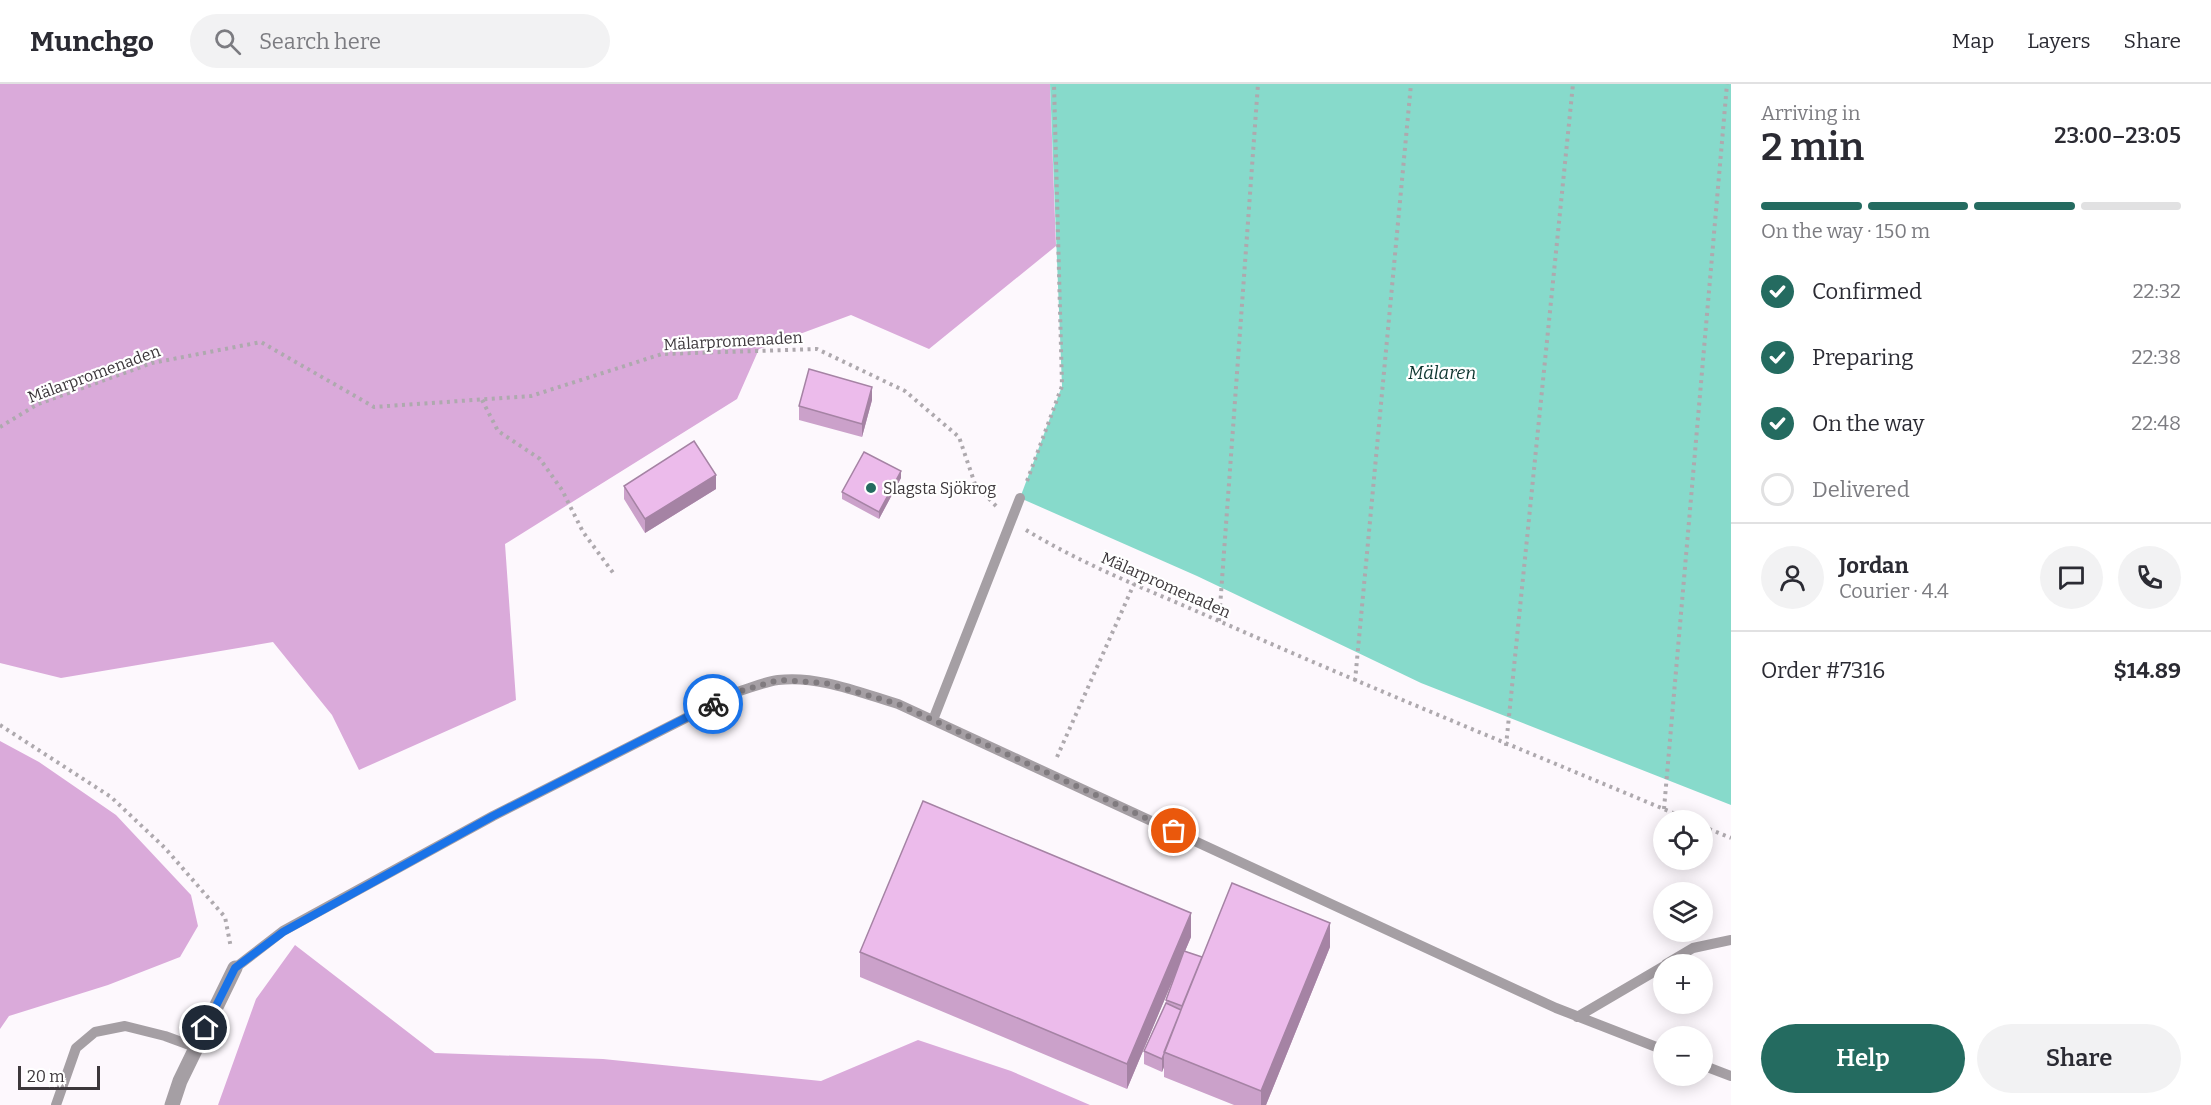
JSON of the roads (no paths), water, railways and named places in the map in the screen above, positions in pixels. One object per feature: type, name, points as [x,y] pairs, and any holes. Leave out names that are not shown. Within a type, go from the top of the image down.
[{"type":"street","points":[[172,1105],[195,1047],[235,968]]},
{"type":"lane","points":[[933,720],[1020,498]]},
{"type":"lane","points":[[235,968],[283,932],[493,816],[737,692],[779,680],[825,683],[898,704],[1577,1017],[1653,1046]]},
{"type":"lane","points":[[1684,954],[1694,948],[1731,940]]},
{"type":"lane","points":[[1577,1017],[1653,972]]},
{"type":"lane","points":[[56,1105],[76,1048],[95,1032],[125,1026],[165,1036],[195,1047]]},
{"type":"lane","points":[[1713,1069],[1731,1076]]},
{"type":"water","name":"Mälaren","points":[[1050,84],[1731,84],[1731,805],[1421,683],[1197,576],[1020,498],[1062,386]]},
{"type":"place","name":"Slagsta Sjökrog","points":[[871,488]]}]
